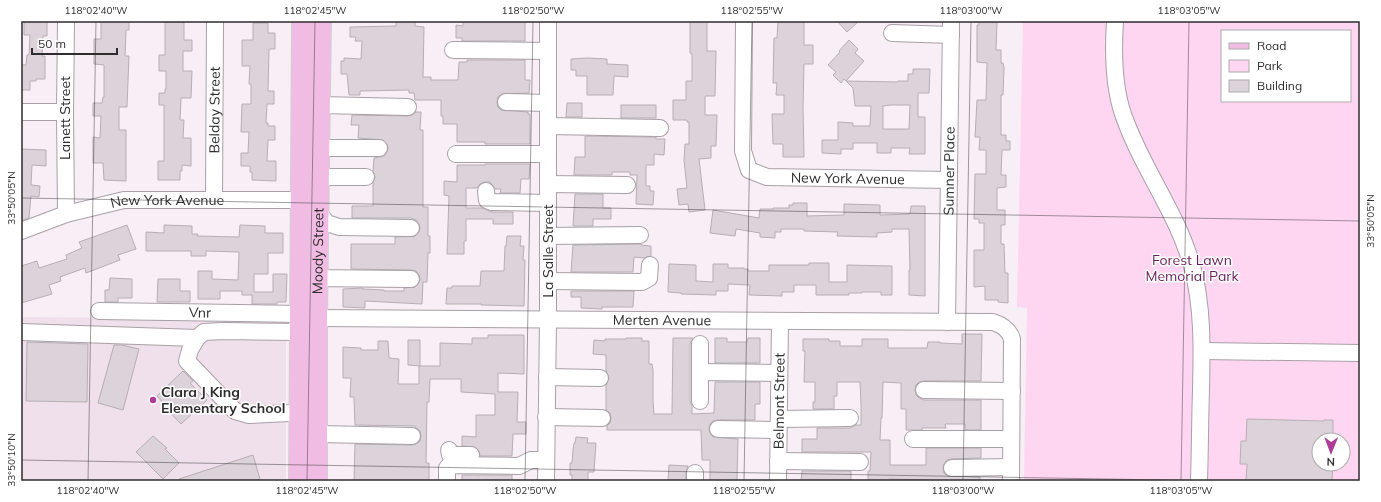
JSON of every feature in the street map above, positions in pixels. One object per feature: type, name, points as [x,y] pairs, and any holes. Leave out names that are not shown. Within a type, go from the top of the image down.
[{"type":"main road","name":"Moody Street","points":[[299,481],[309,412],[306,321],[309,278],[310,177],[302,21]]},
{"type":"main road","name":"Moody Street","points":[[310,177],[319,148],[321,21]]},
{"type":"main road","name":"Moody Street","points":[[309,412],[318,434],[317,481]]},
{"type":"street","name":"Lanett Street","points":[[66,21],[66,214]]},
{"type":"street","name":"Belday Street","points":[[214,199],[215,21]]},
{"type":"street","name":"La Salle Street","points":[[546,481],[538,460],[546,417],[547,377],[548,21]]},
{"type":"street","name":"New York Avenue","points":[[744,21],[743,151],[748,170],[767,178],[949,180]]},
{"type":"street","points":[[1115,21],[1114,40],[1116,85],[1123,114],[1148,170],[1185,245],[1196,283],[1202,351],[1199,481]]},
{"type":"street","points":[[892,33],[951,28]]},
{"type":"street","name":"Sumner Place","points":[[947,322],[951,28]]},
{"type":"street","points":[[453,50],[548,51]]},
{"type":"street","points":[[506,102],[548,104]]},
{"type":"street","points":[[320,105],[408,107]]},
{"type":"street","points":[[21,112],[65,112]]},
{"type":"street","points":[[548,126],[660,128]]},
{"type":"street","points":[[319,148],[379,148]]},
{"type":"street","points":[[456,154],[548,154]]},
{"type":"street","points":[[310,177],[366,177]]},
{"type":"street","points":[[548,184],[627,185]]},
{"type":"street","points":[[486,191],[487,200],[492,202],[548,203]]},
{"type":"street","name":"New York Avenue","points":[[21,231],[66,214],[124,200],[214,199],[310,207]]},
{"type":"street","points":[[310,207],[327,223],[339,227],[411,228]]},
{"type":"street","points":[[548,236],[640,235]]},
{"type":"street","points":[[548,281],[642,282],[649,278],[650,265]]},
{"type":"street","points":[[309,278],[411,279]]},
{"type":"street","name":"Vnr","points":[[99,311],[306,321]]},
{"type":"street","name":"Merten Avenue","points":[[306,321],[548,319],[993,322],[1005,327],[1010,333],[1012,339],[1012,391]]},
{"type":"street","points":[[306,321],[204,332],[197,338],[190,350],[187,361],[235,411],[249,415],[309,412]]},
{"type":"street","name":"Belmont Street","points":[[778,481],[780,321]]},
{"type":"street","points":[[21,332],[197,338]]},
{"type":"street","points":[[700,344],[700,401]]},
{"type":"street","points":[[1202,351],[1360,353]]},
{"type":"street","points":[[700,372],[779,373]]},
{"type":"street","points":[[547,377],[600,378]]},
{"type":"street","points":[[924,390],[1012,391],[1011,474],[952,468]]},
{"type":"street","points":[[546,417],[602,418]]},
{"type":"street","points":[[718,429],[850,418]]},
{"type":"street","points":[[318,434],[412,436]]},
{"type":"street","points":[[913,439],[1011,439]]},
{"type":"street","points":[[449,450],[450,454],[520,455],[538,460]]},
{"type":"street","points":[[447,479],[447,468],[450,465],[519,466],[538,460]]},
{"type":"street","points":[[778,461],[860,462]]},
{"type":"shaded area","name":"Clara J King Elementary School","points":[[21,317],[286,319],[286,481],[21,481]]},
{"type":"green space","name":"Forest Lawn Memorial Park","points":[[1023,21],[1360,21],[1360,481],[1024,481],[1027,308],[1017,307]]},
{"type":"building","points":[[24,21],[47,21],[47,36],[43,36],[42,56],[45,56],[45,79],[30,81],[30,90],[21,90],[21,65],[26,65],[27,55],[29,55],[30,35],[24,35]]},
{"type":"building","points":[[101,21],[129,21],[129,30],[126,30],[125,56],[129,56],[127,107],[119,107],[119,130],[126,130],[126,181],[104,180],[103,163],[93,163],[93,137],[100,138],[101,116],[93,116],[93,103],[102,103],[104,97],[104,65],[94,64],[94,39],[101,39]]},
{"type":"building","points":[[396,21],[415,21],[415,26],[424,27],[423,77],[431,77],[431,80],[458,80],[459,62],[467,62],[467,60],[525,60],[525,80],[530,80],[529,93],[502,94],[498,97],[497,102],[498,107],[501,110],[528,112],[528,114],[530,114],[530,144],[485,144],[485,142],[457,142],[457,124],[443,124],[443,116],[441,116],[441,100],[415,100],[414,93],[409,93],[409,90],[360,91],[360,95],[349,95],[347,74],[341,74],[341,61],[344,61],[344,58],[361,59],[362,41],[355,41],[356,37],[350,37],[350,27],[396,26]]},
{"type":"building","points":[[463,21],[525,21],[525,41],[462,41],[462,38],[456,38],[456,25],[463,26]]},
{"type":"building","points":[[690,21],[707,21],[707,51],[716,51],[715,96],[705,96],[705,115],[717,115],[716,146],[711,146],[711,158],[699,159],[705,210],[689,212],[688,204],[679,205],[677,189],[687,188],[684,160],[685,144],[689,144],[689,122],[687,122],[687,120],[673,120],[673,100],[686,100],[686,81],[692,81]]},
{"type":"building","points":[[778,21],[804,21],[804,45],[813,45],[813,64],[804,64],[804,157],[783,157],[783,144],[773,144],[772,114],[784,114],[784,95],[776,95],[777,83],[773,83],[774,38],[777,38]]},
{"type":"building","points":[[837,21],[859,21],[847,32]]},
{"type":"building","points":[[979,21],[997,21],[996,50],[1001,50],[1001,63],[1003,63],[1004,68],[1003,95],[1001,95],[1001,135],[1006,135],[1006,141],[1010,141],[1010,150],[1002,150],[1001,175],[1006,175],[1006,187],[997,188],[997,210],[1005,210],[1005,225],[1001,225],[1001,244],[1004,244],[1005,273],[1008,273],[1008,303],[998,302],[998,300],[985,300],[985,286],[974,287],[974,250],[984,250],[984,223],[979,223],[979,219],[974,219],[975,174],[986,174],[986,150],[979,150],[980,137],[975,137],[977,100],[986,100],[987,63],[977,62],[977,25],[979,25]]},
{"type":"building","points":[[165,22],[184,22],[184,40],[192,40],[192,51],[183,51],[183,71],[192,71],[191,98],[181,98],[180,120],[184,120],[183,138],[191,138],[191,166],[182,165],[180,180],[158,180],[158,161],[164,161],[164,105],[159,105],[159,93],[165,93],[166,71],[159,71],[159,55],[165,55]]},
{"type":"building","points":[[253,23],[268,23],[268,33],[275,33],[275,49],[269,49],[268,91],[274,91],[274,104],[267,104],[266,123],[268,123],[268,126],[275,126],[275,140],[268,140],[267,161],[276,161],[276,181],[252,180],[250,166],[241,166],[241,153],[248,153],[249,132],[241,132],[242,104],[251,104],[251,84],[249,84],[250,66],[242,66],[242,40],[253,40]]},
{"type":"building","points":[[849,40],[858,49],[855,53],[864,61],[846,81],[844,79],[841,83],[833,75],[836,72],[828,65]]},
{"type":"building","points":[[571,59],[607,59],[607,64],[628,65],[628,77],[614,76],[613,95],[587,95],[587,76],[576,76],[576,70],[571,70]]},
{"type":"building","points":[[913,69],[930,69],[929,93],[918,93],[918,117],[925,117],[925,154],[909,154],[910,148],[891,148],[891,153],[877,153],[877,143],[853,143],[853,149],[841,149],[841,154],[822,153],[822,140],[838,140],[838,122],[853,123],[853,126],[870,126],[871,106],[855,106],[853,88],[846,81],[908,81],[908,74],[913,74]],"holes":[[[910,105],[909,129],[883,129],[883,106]]]},
{"type":"building","points":[[567,103],[582,103],[582,117],[566,117]]},
{"type":"building","points":[[621,105],[656,105],[656,118],[621,118]]},
{"type":"building","points":[[416,112],[421,112],[420,130],[423,130],[423,207],[428,207],[428,236],[430,236],[427,282],[423,282],[422,304],[365,301],[365,308],[343,307],[343,289],[363,288],[384,291],[404,291],[404,288],[415,287],[419,283],[419,275],[416,271],[351,269],[351,244],[395,244],[395,237],[415,236],[419,232],[420,228],[416,220],[411,218],[352,218],[352,206],[373,206],[373,183],[375,177],[373,171],[374,158],[384,156],[388,148],[387,144],[383,140],[358,138],[359,125],[351,125],[352,115],[408,116]]},
{"type":"building","points":[[585,136],[656,137],[656,139],[665,139],[664,155],[654,154],[654,165],[646,165],[646,186],[650,186],[650,191],[654,191],[653,205],[636,204],[637,175],[630,175],[630,172],[612,172],[612,175],[574,175],[575,157],[585,157]]},
{"type":"building","points":[[21,149],[46,150],[46,166],[32,165],[31,185],[40,186],[39,197],[31,196],[29,218],[21,221]]},
{"type":"building","points":[[530,164],[529,179],[521,179],[520,193],[500,193],[501,189],[495,189],[490,182],[480,184],[477,188],[466,188],[466,208],[482,208],[492,212],[513,212],[513,224],[493,224],[493,219],[466,219],[466,241],[464,241],[464,254],[447,254],[449,196],[444,195],[444,181],[457,182],[457,165]]},
{"type":"building","points":[[575,194],[603,194],[603,208],[611,208],[611,219],[593,219],[593,226],[573,226]]},
{"type":"building","points":[[793,203],[807,203],[807,216],[844,215],[844,204],[880,205],[880,215],[910,214],[911,206],[925,206],[925,296],[909,295],[909,229],[892,229],[892,232],[877,233],[877,237],[837,236],[838,232],[804,231],[804,229],[781,229],[781,232],[775,232],[775,238],[760,237],[760,233],[736,229],[735,236],[710,233],[713,210],[759,218],[760,209],[789,208],[789,205],[793,205]]},
{"type":"building","points":[[127,225],[136,249],[118,255],[120,260],[86,273],[85,268],[60,277],[61,281],[49,285],[52,294],[21,303],[21,266],[37,261],[39,268],[67,259],[66,255],[82,248],[79,242]]},
{"type":"building","points":[[164,225],[192,226],[192,234],[198,234],[197,236],[239,237],[240,225],[265,226],[265,233],[283,233],[283,253],[268,253],[268,274],[254,274],[254,292],[273,292],[273,274],[287,274],[286,302],[277,302],[277,304],[252,304],[252,295],[242,295],[242,291],[220,291],[220,299],[198,299],[198,271],[212,271],[212,279],[238,280],[239,252],[206,251],[206,256],[191,256],[191,251],[146,251],[146,232],[164,233]]},
{"type":"building","points":[[507,236],[521,236],[520,246],[524,246],[524,306],[446,304],[447,288],[452,288],[452,286],[480,286],[481,271],[504,271]]},
{"type":"building","points":[[641,244],[651,246],[651,256],[644,258],[634,257],[633,272],[571,272],[573,245]]},
{"type":"building","points":[[809,263],[829,263],[829,282],[847,282],[847,265],[892,266],[892,295],[881,295],[881,292],[862,292],[849,293],[849,295],[816,295],[816,285],[794,285],[794,292],[782,292],[782,296],[749,295],[750,285],[728,284],[728,291],[716,291],[716,295],[668,292],[669,264],[696,265],[696,281],[713,282],[713,264],[728,264],[728,268],[744,268],[748,269],[748,271],[769,271],[769,265],[809,265]]},
{"type":"building","points":[[110,278],[132,279],[132,298],[118,298],[118,302],[105,302],[105,290],[109,290]]},
{"type":"building","points":[[158,279],[180,279],[180,291],[190,291],[190,302],[157,302]]},
{"type":"building","points":[[571,291],[634,291],[633,307],[602,307],[602,309],[581,308],[581,297],[571,297]]},
{"type":"building","points":[[962,334],[982,334],[981,381],[924,381],[919,382],[916,385],[915,390],[916,395],[924,400],[981,400],[981,430],[965,430],[965,424],[945,424],[946,428],[906,430],[906,409],[901,409],[901,383],[883,382],[880,440],[890,440],[890,465],[926,465],[926,448],[981,448],[981,458],[947,460],[943,468],[944,473],[948,476],[980,477],[980,480],[928,481],[889,479],[889,481],[868,481],[871,452],[802,452],[802,439],[817,439],[817,428],[850,428],[856,425],[861,425],[860,382],[837,382],[837,396],[834,396],[834,409],[813,409],[813,402],[815,402],[815,382],[804,382],[805,351],[803,351],[803,339],[829,339],[829,341],[840,341],[840,346],[862,346],[862,339],[888,339],[888,348],[927,348],[928,342],[962,344]]},
{"type":"building","points":[[488,335],[524,335],[524,374],[498,373],[498,392],[518,392],[517,422],[526,422],[526,434],[513,434],[512,456],[480,456],[479,451],[475,447],[462,446],[462,436],[476,437],[476,415],[495,415],[495,394],[461,392],[461,379],[430,379],[429,402],[427,402],[426,463],[429,463],[429,481],[354,481],[355,444],[412,445],[420,441],[421,436],[420,431],[415,426],[355,425],[354,397],[350,397],[351,378],[343,378],[343,347],[361,348],[361,350],[378,350],[378,341],[388,341],[389,358],[399,359],[398,384],[419,384],[419,366],[440,366],[440,343],[472,344],[472,338],[488,338]]},
{"type":"building","points":[[642,338],[642,341],[649,341],[649,364],[652,364],[653,370],[654,414],[672,414],[673,338],[693,338],[690,344],[690,401],[692,406],[692,414],[714,413],[715,382],[760,382],[760,404],[755,404],[755,420],[718,420],[713,421],[709,428],[713,437],[738,439],[737,481],[710,481],[710,460],[702,460],[701,430],[607,430],[607,426],[610,423],[611,418],[610,413],[606,410],[606,385],[609,378],[606,371],[606,355],[593,354],[594,340],[605,341],[605,339]]},
{"type":"building","points":[[715,338],[727,338],[727,342],[747,342],[748,338],[760,338],[760,363],[715,363]]},
{"type":"building","points":[[408,340],[420,340],[420,366],[408,365]]},
{"type":"building","points":[[27,342],[88,344],[87,402],[26,401]]},
{"type":"building","points":[[114,345],[122,345],[139,349],[123,410],[98,403]]},
{"type":"building","points":[[183,371],[193,381],[190,383],[207,400],[181,424],[163,405],[164,404],[157,396]]},
{"type":"building","points":[[1247,419],[1333,420],[1333,432],[1311,432],[1311,472],[1333,472],[1332,481],[1246,481],[1247,464],[1240,464],[1241,441],[1246,441]]},
{"type":"building","points":[[153,436],[167,448],[165,449],[179,463],[163,479],[136,452]]},
{"type":"building","points":[[576,437],[588,438],[587,443],[596,443],[594,472],[588,472],[588,481],[572,481],[572,475],[570,475],[570,463],[572,463]]},
{"type":"building","points":[[253,455],[260,479],[253,481],[179,481],[179,479]]},
{"type":"building","points":[[669,465],[688,466],[686,481],[668,481]]},
{"type":"building","points":[[802,471],[851,471],[851,481],[801,481]]},
{"type":"building","points":[[462,475],[512,475],[512,481],[462,481]]},
{"type":"place","name":"Clara J King Elementary School","points":[[153,400]]}]
